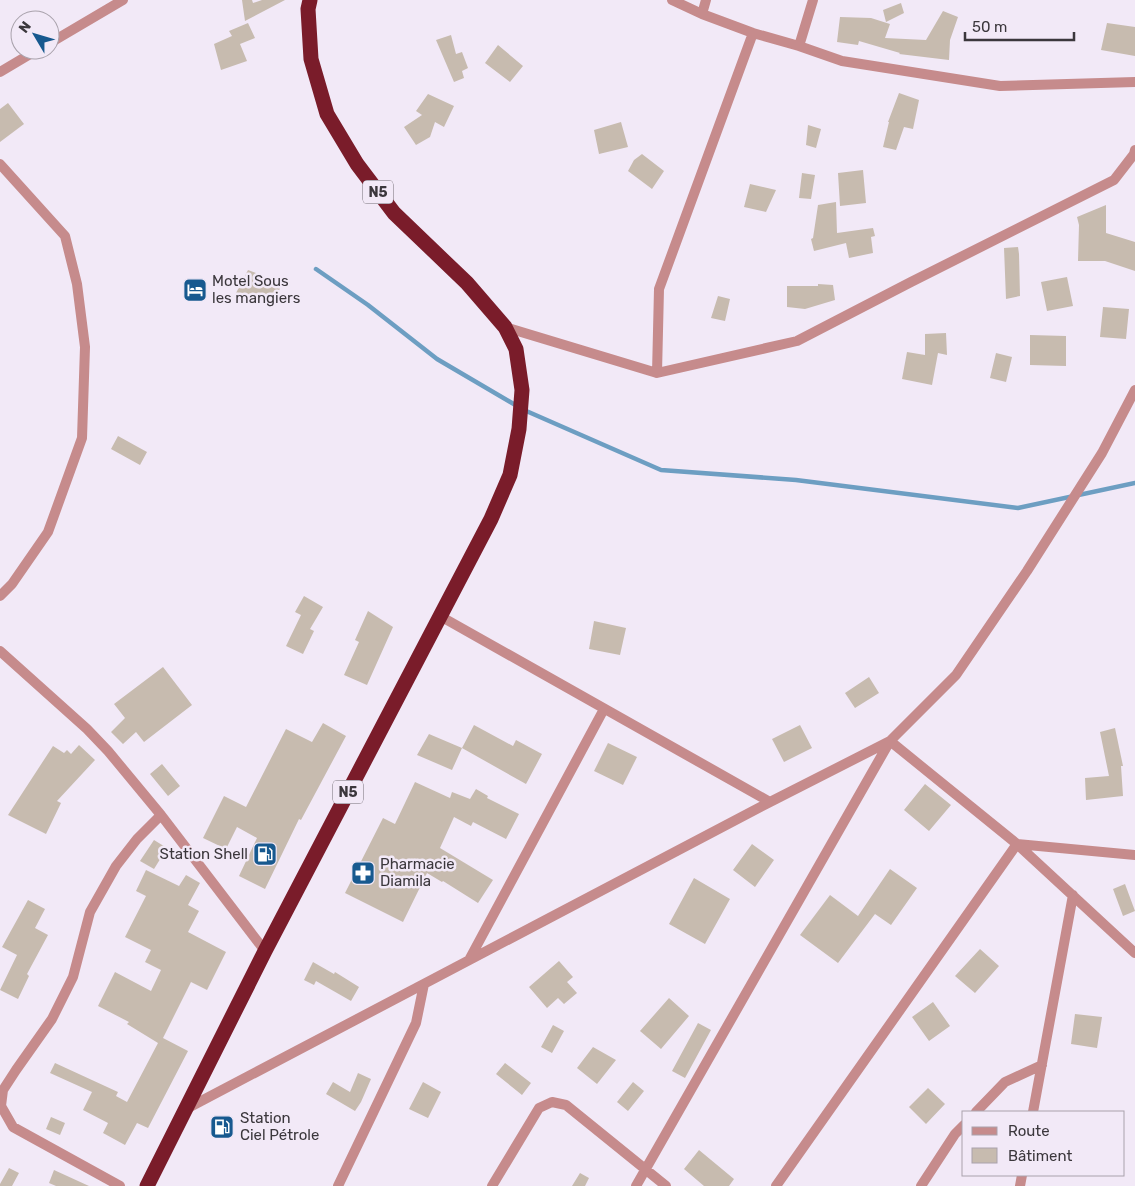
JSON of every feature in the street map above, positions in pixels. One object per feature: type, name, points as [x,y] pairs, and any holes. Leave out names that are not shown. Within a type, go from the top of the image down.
[{"type":"highway","name":"N5","points":[[147,1186],[265,952],[491,519],[510,475],[519,428],[522,390],[516,349],[506,327],[467,283],[394,213],[357,164],[326,114],[312,59],[308,9],[310,0]]},
{"type":"street","points":[[60,36],[123,0]]},
{"type":"street","points":[[672,0],[702,14],[753,33],[842,61],[1000,86],[1135,82]]},
{"type":"street","points":[[702,14],[706,0]]},
{"type":"street","points":[[799,46],[813,0]]},
{"type":"street","points":[[657,373],[659,289],[753,33]]},
{"type":"street","points":[[0,72],[20,60]]},
{"type":"street","points":[[506,327],[657,373],[797,341],[1114,180],[1135,150]]},
{"type":"street","points":[[0,164],[65,236],[77,284],[85,347],[82,438],[48,532],[12,584],[0,596]]},
{"type":"street","points":[[636,1186],[890,741],[956,675],[1027,571],[1102,453],[1135,390]]},
{"type":"street","points":[[440,616],[770,802]]},
{"type":"street","points":[[0,651],[88,728],[161,815],[265,952]]},
{"type":"street","points":[[469,961],[604,709]]},
{"type":"street","points":[[186,1109],[770,802],[890,741]]},
{"type":"street","points":[[890,741],[1017,844],[1135,953]]},
{"type":"street","points":[[120,1186],[12,1126],[1,1106],[3,1090],[52,1019],[73,978],[90,912],[116,866],[136,839],[161,815]]},
{"type":"street","points":[[1017,844],[1135,855]]},
{"type":"street","points":[[776,1186],[1017,844]]},
{"type":"street","points":[[1033,1111],[1073,895]]},
{"type":"street","points":[[338,1186],[416,1023],[424,984]]},
{"type":"street","points":[[977,1111],[1005,1082],[1042,1065]]},
{"type":"street","points":[[492,1186],[539,1108],[552,1102],[566,1106],[666,1186]]},
{"type":"street","points":[[921,1186],[955,1134],[962,1127]]},
{"type":"building","points":[[242,0],[252,0],[253,3],[262,0],[285,0],[245,21]]},
{"type":"building","points":[[901,3],[904,13],[886,22],[883,10]]},
{"type":"building","points":[[943,11],[958,17],[950,40],[949,60],[899,54],[859,41],[858,45],[837,42],[840,17],[871,18],[890,24],[885,38],[926,40]]},
{"type":"building","points":[[248,23],[255,38],[240,44],[247,61],[221,70],[214,44],[232,36],[229,31]]},
{"type":"building","points":[[1107,23],[1135,27],[1135,56],[1101,50]]},
{"type":"building","points":[[451,35],[456,54],[462,52],[468,68],[462,71],[464,78],[454,82],[436,40]]},
{"type":"building","points":[[498,45],[523,66],[510,82],[485,63]]},
{"type":"building","points":[[899,93],[919,100],[913,129],[904,127],[896,150],[883,147],[888,122]]},
{"type":"building","points":[[428,94],[454,106],[444,127],[435,122],[430,137],[416,145],[404,127],[422,115],[416,111]]},
{"type":"building","points":[[8,103],[24,124],[0,142],[0,109]]},
{"type":"building","points":[[621,122],[628,147],[599,154],[594,130]]},
{"type":"building","points":[[808,125],[821,129],[816,148],[806,145]]},
{"type":"building","points":[[642,154],[664,171],[652,189],[628,171],[634,160]]},
{"type":"building","points":[[863,170],[866,203],[840,206],[838,173]]},
{"type":"building","points":[[802,173],[815,175],[811,199],[799,198]]},
{"type":"building","points":[[750,184],[776,190],[766,212],[744,207]]},
{"type":"building","points":[[836,202],[837,233],[873,228],[875,236],[871,237],[873,253],[849,258],[846,243],[814,251],[811,239],[813,238],[818,205]]},
{"type":"building","points":[[1106,205],[1106,233],[1135,242],[1135,271],[1105,261],[1078,261],[1079,225],[1077,217]]},
{"type":"building","points":[[1018,247],[1020,296],[1006,299],[1004,248]]},
{"type":"building","points":[[248,270],[282,283],[273,306],[236,293]]},
{"type":"building","points":[[1067,277],[1073,306],[1047,311],[1041,282]]},
{"type":"building","points":[[818,284],[833,285],[835,300],[805,309],[787,307],[787,286],[818,286]]},
{"type":"building","points":[[718,296],[730,299],[725,321],[711,318]]},
{"type":"building","points":[[1103,307],[1129,309],[1126,339],[1100,337]]},
{"type":"building","points":[[946,333],[947,355],[938,353],[932,385],[902,379],[907,352],[925,355],[925,334]]},
{"type":"building","points":[[1030,335],[1066,336],[1066,366],[1030,365]]},
{"type":"building","points":[[996,353],[1012,357],[1006,382],[990,378]]},
{"type":"building","points":[[118,436],[147,452],[140,465],[111,449]]},
{"type":"building","points":[[304,596],[323,607],[310,629],[314,631],[303,654],[286,646],[301,615],[295,612]]},
{"type":"building","points":[[368,611],[393,627],[367,685],[344,675],[359,642],[355,640]]},
{"type":"building","points":[[594,621],[626,628],[620,655],[589,649]]},
{"type":"building","points":[[163,667],[192,705],[144,742],[136,732],[123,744],[111,732],[125,718],[114,704]]},
{"type":"building","points":[[869,677],[879,693],[855,708],[845,693]]},
{"type":"building","points":[[323,723],[346,736],[301,820],[299,819],[265,889],[239,876],[257,838],[237,827],[226,849],[203,838],[224,796],[246,807],[286,729],[312,742]]},
{"type":"building","points":[[474,725],[513,746],[516,740],[542,754],[526,784],[462,748]]},
{"type":"building","points":[[800,725],[812,748],[784,762],[772,739]]},
{"type":"building","points":[[1115,728],[1123,766],[1121,766],[1123,796],[1086,800],[1085,778],[1109,776],[1100,732]]},
{"type":"building","points":[[429,734],[462,748],[452,770],[417,755]]},
{"type":"building","points":[[608,743],[637,757],[623,785],[594,771]]},
{"type":"building","points":[[79,745],[95,760],[57,801],[61,803],[46,834],[8,815],[53,746],[64,753],[67,750],[71,754]]},
{"type":"building","points":[[162,764],[180,786],[168,796],[150,774]]},
{"type":"building","points":[[415,782],[450,798],[452,792],[470,799],[476,789],[488,796],[487,798],[519,814],[506,839],[473,822],[471,826],[454,817],[440,848],[493,880],[478,903],[427,873],[403,922],[345,893],[383,818],[395,824]]},
{"type":"building","points":[[925,784],[951,805],[929,831],[904,810]]},
{"type":"building","points":[[154,840],[167,848],[154,869],[140,861]]},
{"type":"building","points":[[752,844],[774,860],[755,887],[733,870]]},
{"type":"building","points":[[890,869],[917,888],[891,925],[875,914],[838,963],[800,935],[830,895],[858,916]]},
{"type":"building","points":[[146,870],[179,886],[186,875],[200,883],[188,905],[199,911],[188,932],[226,952],[207,990],[191,982],[163,1038],[188,1051],[148,1128],[137,1123],[125,1145],[103,1133],[108,1123],[83,1110],[92,1092],[50,1073],[55,1063],[118,1092],[116,1096],[127,1102],[158,1043],[127,1024],[129,1022],[98,1006],[115,972],[151,991],[161,970],[145,962],[151,950],[125,937],[146,896],[136,891]]},
{"type":"building","points":[[694,878],[730,899],[705,944],[669,924]]},
{"type":"building","points":[[1125,884],[1135,911],[1123,916],[1113,889]]},
{"type":"building","points":[[28,900],[45,909],[35,928],[48,935],[27,974],[29,976],[18,999],[0,990],[17,955],[2,947]]},
{"type":"building","points":[[980,949],[999,966],[975,993],[955,976]]},
{"type":"building","points":[[559,961],[573,977],[567,982],[577,993],[564,1004],[558,998],[547,1008],[529,987]]},
{"type":"building","points":[[313,962],[334,974],[335,972],[359,987],[351,1001],[316,981],[314,985],[304,980]]},
{"type":"building","points":[[669,998],[689,1016],[661,1049],[640,1031]]},
{"type":"building","points":[[933,1002],[950,1026],[929,1041],[912,1017]]},
{"type":"building","points":[[1075,1014],[1102,1017],[1097,1048],[1071,1044]]},
{"type":"building","points":[[698,1023],[711,1030],[685,1078],[672,1071]]},
{"type":"building","points":[[553,1025],[564,1031],[552,1053],[541,1047]]},
{"type":"building","points":[[593,1047],[616,1060],[597,1084],[577,1068]]},
{"type":"building","points":[[505,1063],[531,1083],[522,1095],[496,1074]]},
{"type":"building","points":[[358,1073],[371,1079],[355,1111],[326,1094],[333,1082],[350,1092]]},
{"type":"building","points":[[423,1082],[441,1092],[428,1118],[409,1109]]},
{"type":"building","points":[[633,1082],[644,1091],[628,1111],[617,1102]]},
{"type":"building","points":[[928,1088],[945,1104],[926,1124],[909,1107]]},
{"type":"building","points":[[51,1117],[65,1123],[60,1135],[46,1129]]},
{"type":"building","points":[[699,1150],[734,1179],[729,1186],[704,1186],[684,1169]]},
{"type":"building","points":[[9,1168],[19,1173],[12,1186],[0,1186],[0,1184]]},
{"type":"building","points":[[54,1170],[89,1186],[56,1186],[49,1183]]},
{"type":"building","points":[[580,1173],[589,1178],[585,1186],[572,1186]]},
{"type":"waterway","points":[[316,269],[368,305],[437,359],[517,406]]},
{"type":"waterway","points":[[524,410],[661,470],[796,480],[1018,508],[1135,483]]},
{"type":"place","name":"Motel Sous les mangiers","points":[[195,290]]},
{"type":"place","name":"Station Shell","points":[[265,854]]},
{"type":"place","name":"Pharmacie Diamila","points":[[363,873]]},
{"type":"place","name":"Station Ciel Pétrole","points":[[222,1127]]}]
